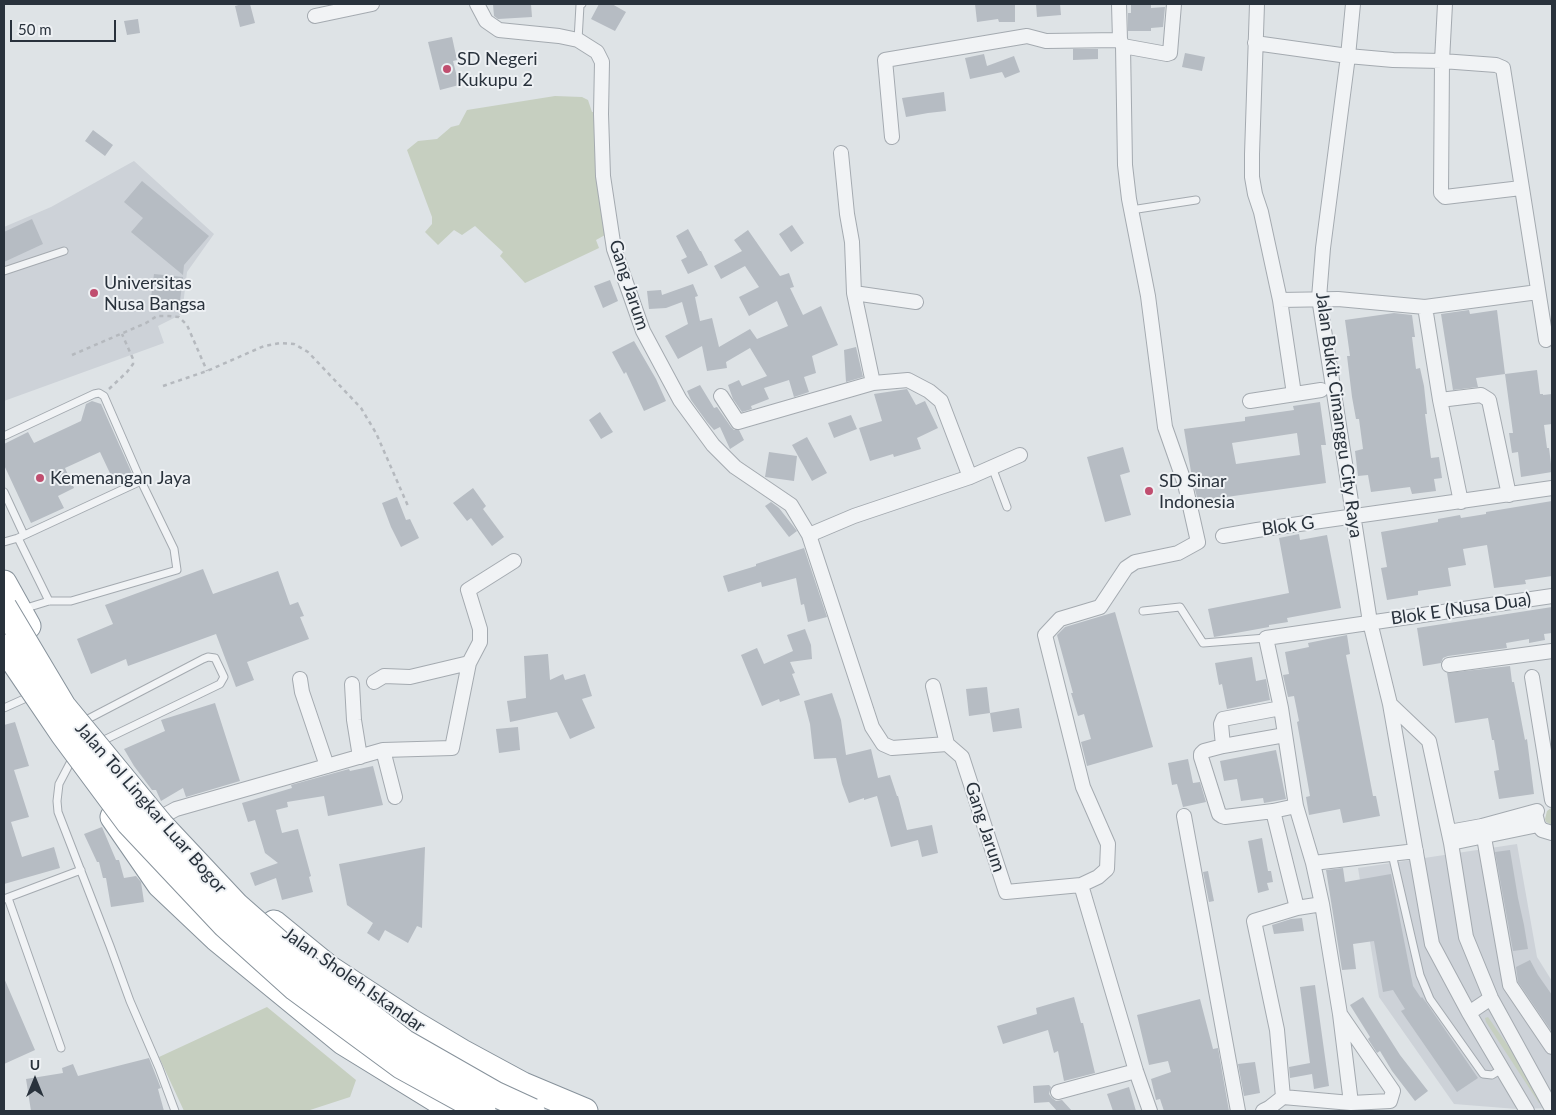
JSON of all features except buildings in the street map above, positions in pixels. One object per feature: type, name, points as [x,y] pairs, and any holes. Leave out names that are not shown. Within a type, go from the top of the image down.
[{"type":"highway","name":"Jalan Sholeh Iskandar","points":[[4,582],[11,609],[86,720],[163,816],[239,893],[282,931],[329,968],[410,1021],[523,1085],[585,1111]]},
{"type":"highway","name":"Jalan Tol Lingkar Luar Bogor","points":[[11,609],[63,706],[161,825],[237,906],[303,964],[404,1042],[495,1094],[532,1111]]},
{"type":"highway","name":"Jalan Tol Lingkar Luar Bogor","points":[[4,647],[63,734],[129,822],[225,925],[295,988],[401,1066],[483,1111]]},
{"type":"highway","points":[[4,666],[14,703],[70,763],[115,820],[160,885],[216,938],[343,1042],[455,1111]]},
{"type":"highway","points":[[70,763],[102,741]]},
{"type":"street","points":[[315,16],[372,4]]},
{"type":"street","name":"Gang Jarum","points":[[477,4],[486,21],[500,30],[559,36],[578,40],[597,52],[602,62],[603,176],[614,250],[643,331],[680,400],[713,445],[735,467],[791,505],[809,535],[872,728],[883,744],[892,748],[947,744],[962,757],[1006,892],[1081,885]]},
{"type":"street","points":[[1119,4],[1125,165],[1131,210],[1148,296],[1165,428],[1184,484],[1198,542],[1178,552],[1135,562],[1126,568],[1100,607],[1060,620],[1045,635],[1083,787],[1108,844],[1108,869],[1098,877],[1081,885],[1136,1071],[1150,1111]]},
{"type":"street","points":[[892,137],[886,60],[1027,36],[1046,41],[1121,43],[1167,54],[1170,53],[1174,4]]},
{"type":"street","points":[[1257,4],[1252,177],[1280,300],[1294,394]]},
{"type":"street","name":"Jalan Bukit Cimanggu City Raya","points":[[1353,4],[1318,298],[1370,622],[1390,704],[1432,944],[1524,1109]]},
{"type":"street","points":[[1445,4],[1442,61],[1441,193],[1446,197],[1521,188]]},
{"type":"street","points":[[1255,43],[1348,56],[1496,65],[1503,68],[1546,340]]},
{"type":"street","points":[[841,153],[847,214],[852,242],[854,292],[873,383]]},
{"type":"street","points":[[854,292],[916,302]]},
{"type":"street","points":[[1280,300],[1342,299],[1425,307],[1538,292]]},
{"type":"street","points":[[1425,307],[1440,400],[1461,502]]},
{"type":"street","points":[[722,396],[738,422],[873,383],[908,380],[929,391],[941,402],[970,477]]},
{"type":"street","points":[[1250,402],[1321,390]]},
{"type":"street","points":[[1440,400],[1481,395],[1489,400],[1509,495]]},
{"type":"street","points":[[809,535],[854,516],[970,477],[1020,455]]},
{"type":"street","name":"Blok G","points":[[1223,536],[1552,488]]},
{"type":"street","points":[[163,816],[176,809],[383,750],[452,748],[469,663],[480,642],[480,629],[468,590],[514,561]]},
{"type":"street","name":"Blok E (Nusa Dua)","points":[[1266,638],[1552,596]]},
{"type":"street","points":[[1266,638],[1281,708],[1296,806],[1313,863],[1322,904],[1340,1014],[1351,1103]]},
{"type":"street","points":[[1449,665],[1552,651]]},
{"type":"street","points":[[374,682],[384,676],[410,677],[469,663]]},
{"type":"street","points":[[1532,677],[1552,800],[1542,804],[1538,818],[1542,830],[1552,833]]},
{"type":"street","points":[[300,679],[302,692],[327,766]]},
{"type":"street","points":[[352,684],[354,720],[360,756]]},
{"type":"street","points":[[934,686],[947,744]]},
{"type":"street","points":[[1390,704],[1429,741],[1450,837],[1466,937],[1491,998],[1552,1109]]},
{"type":"street","points":[[1224,746],[1221,724],[1223,720],[1281,708]]},
{"type":"street","points":[[1285,735],[1224,746],[1204,751],[1201,754],[1219,814],[1225,817],[1296,806]]},
{"type":"street","points":[[383,750],[395,796]]},
{"type":"street","points":[[1273,811],[1298,908]]},
{"type":"street","points":[[1184,816],[1238,1111]]},
{"type":"street","points":[[1450,837],[1538,818]]},
{"type":"street","points":[[1483,830],[1510,985],[1552,1047]]},
{"type":"street","points":[[1313,863],[1416,851]]},
{"type":"street","points":[[1283,1097],[1277,1030],[1254,921],[1298,908],[1322,904]]},
{"type":"street","points":[[1469,1013],[1491,998]]},
{"type":"street","points":[[1262,1111],[1283,1097],[1351,1103],[1390,1100],[1393,1091],[1340,1014]]},
{"type":"street","points":[[1058,1092],[1136,1071]]},
{"type":"lane","points":[[578,40],[580,5],[582,4]]},
{"type":"lane","points":[[1131,210],[1196,200]]},
{"type":"lane","points":[[4,271],[64,251]]},
{"type":"lane","points":[[4,436],[94,394],[99,393],[104,396],[141,481],[174,549],[177,570],[71,600],[49,601],[11,609]]},
{"type":"lane","points":[[992,466],[1007,507]]},
{"type":"lane","points":[[4,542],[141,481]]},
{"type":"lane","points":[[4,492],[49,601]]},
{"type":"lane","points":[[1143,611],[1180,607],[1203,643],[1266,638]]},
{"type":"lane","points":[[86,720],[203,659],[208,657],[215,658],[224,677],[220,684],[102,741]]},
{"type":"lane","points":[[70,763],[59,784],[58,812],[130,1001],[175,1111]]},
{"type":"lane","points":[[1392,854],[1420,974],[1430,999],[1483,1074],[1492,1076],[1502,1069]]},
{"type":"lane","points":[[61,1048],[6,898],[81,870]]},
{"type":"path","points":[[72,355],[156,316],[179,317],[187,325],[207,371]]},
{"type":"path","points":[[104,396],[133,364],[133,359],[122,333]]},
{"type":"path","points":[[163,386],[207,371],[264,346],[280,343],[294,344],[308,352],[361,408],[376,433],[408,506]]},
{"type":"shaded area","name":"Universitas Nusa Bangsa","points":[[134,161],[214,234],[187,272],[182,314],[158,326],[164,343],[4,401],[4,227],[51,207]]},
{"type":"shaded area","points":[[1517,844],[1537,957],[1552,981],[1552,1108],[1517,1109],[1454,1104],[1379,997],[1358,868]]},
{"type":"green space","points":[[555,96],[582,97],[588,100],[592,112],[601,111],[605,235],[596,240],[599,248],[525,283],[500,256],[503,252],[475,226],[462,235],[454,230],[438,245],[425,232],[432,224],[432,217],[407,150],[418,141],[437,139],[451,127],[459,125],[467,110]]},
{"type":"green space","points":[[1551,808],[1552,825],[1546,822],[1545,819],[1547,811]]},
{"type":"green space","points":[[267,1007],[356,1080],[350,1097],[307,1111],[184,1111],[159,1057]]},
{"type":"green space","points":[[1488,1017],[1545,1099],[1543,1104],[1539,1103],[1486,1022],[1485,1018]]},
{"type":"place","name":"SD Negeri Kukupu 2","points":[[447,69]]},
{"type":"place","name":"Universitas Nusa Bangsa","points":[[94,293]]},
{"type":"place","name":"Kemenangan Jaya","points":[[40,478]]},
{"type":"place","name":"SD Sinar Indonesia","points":[[1149,491]]}]
